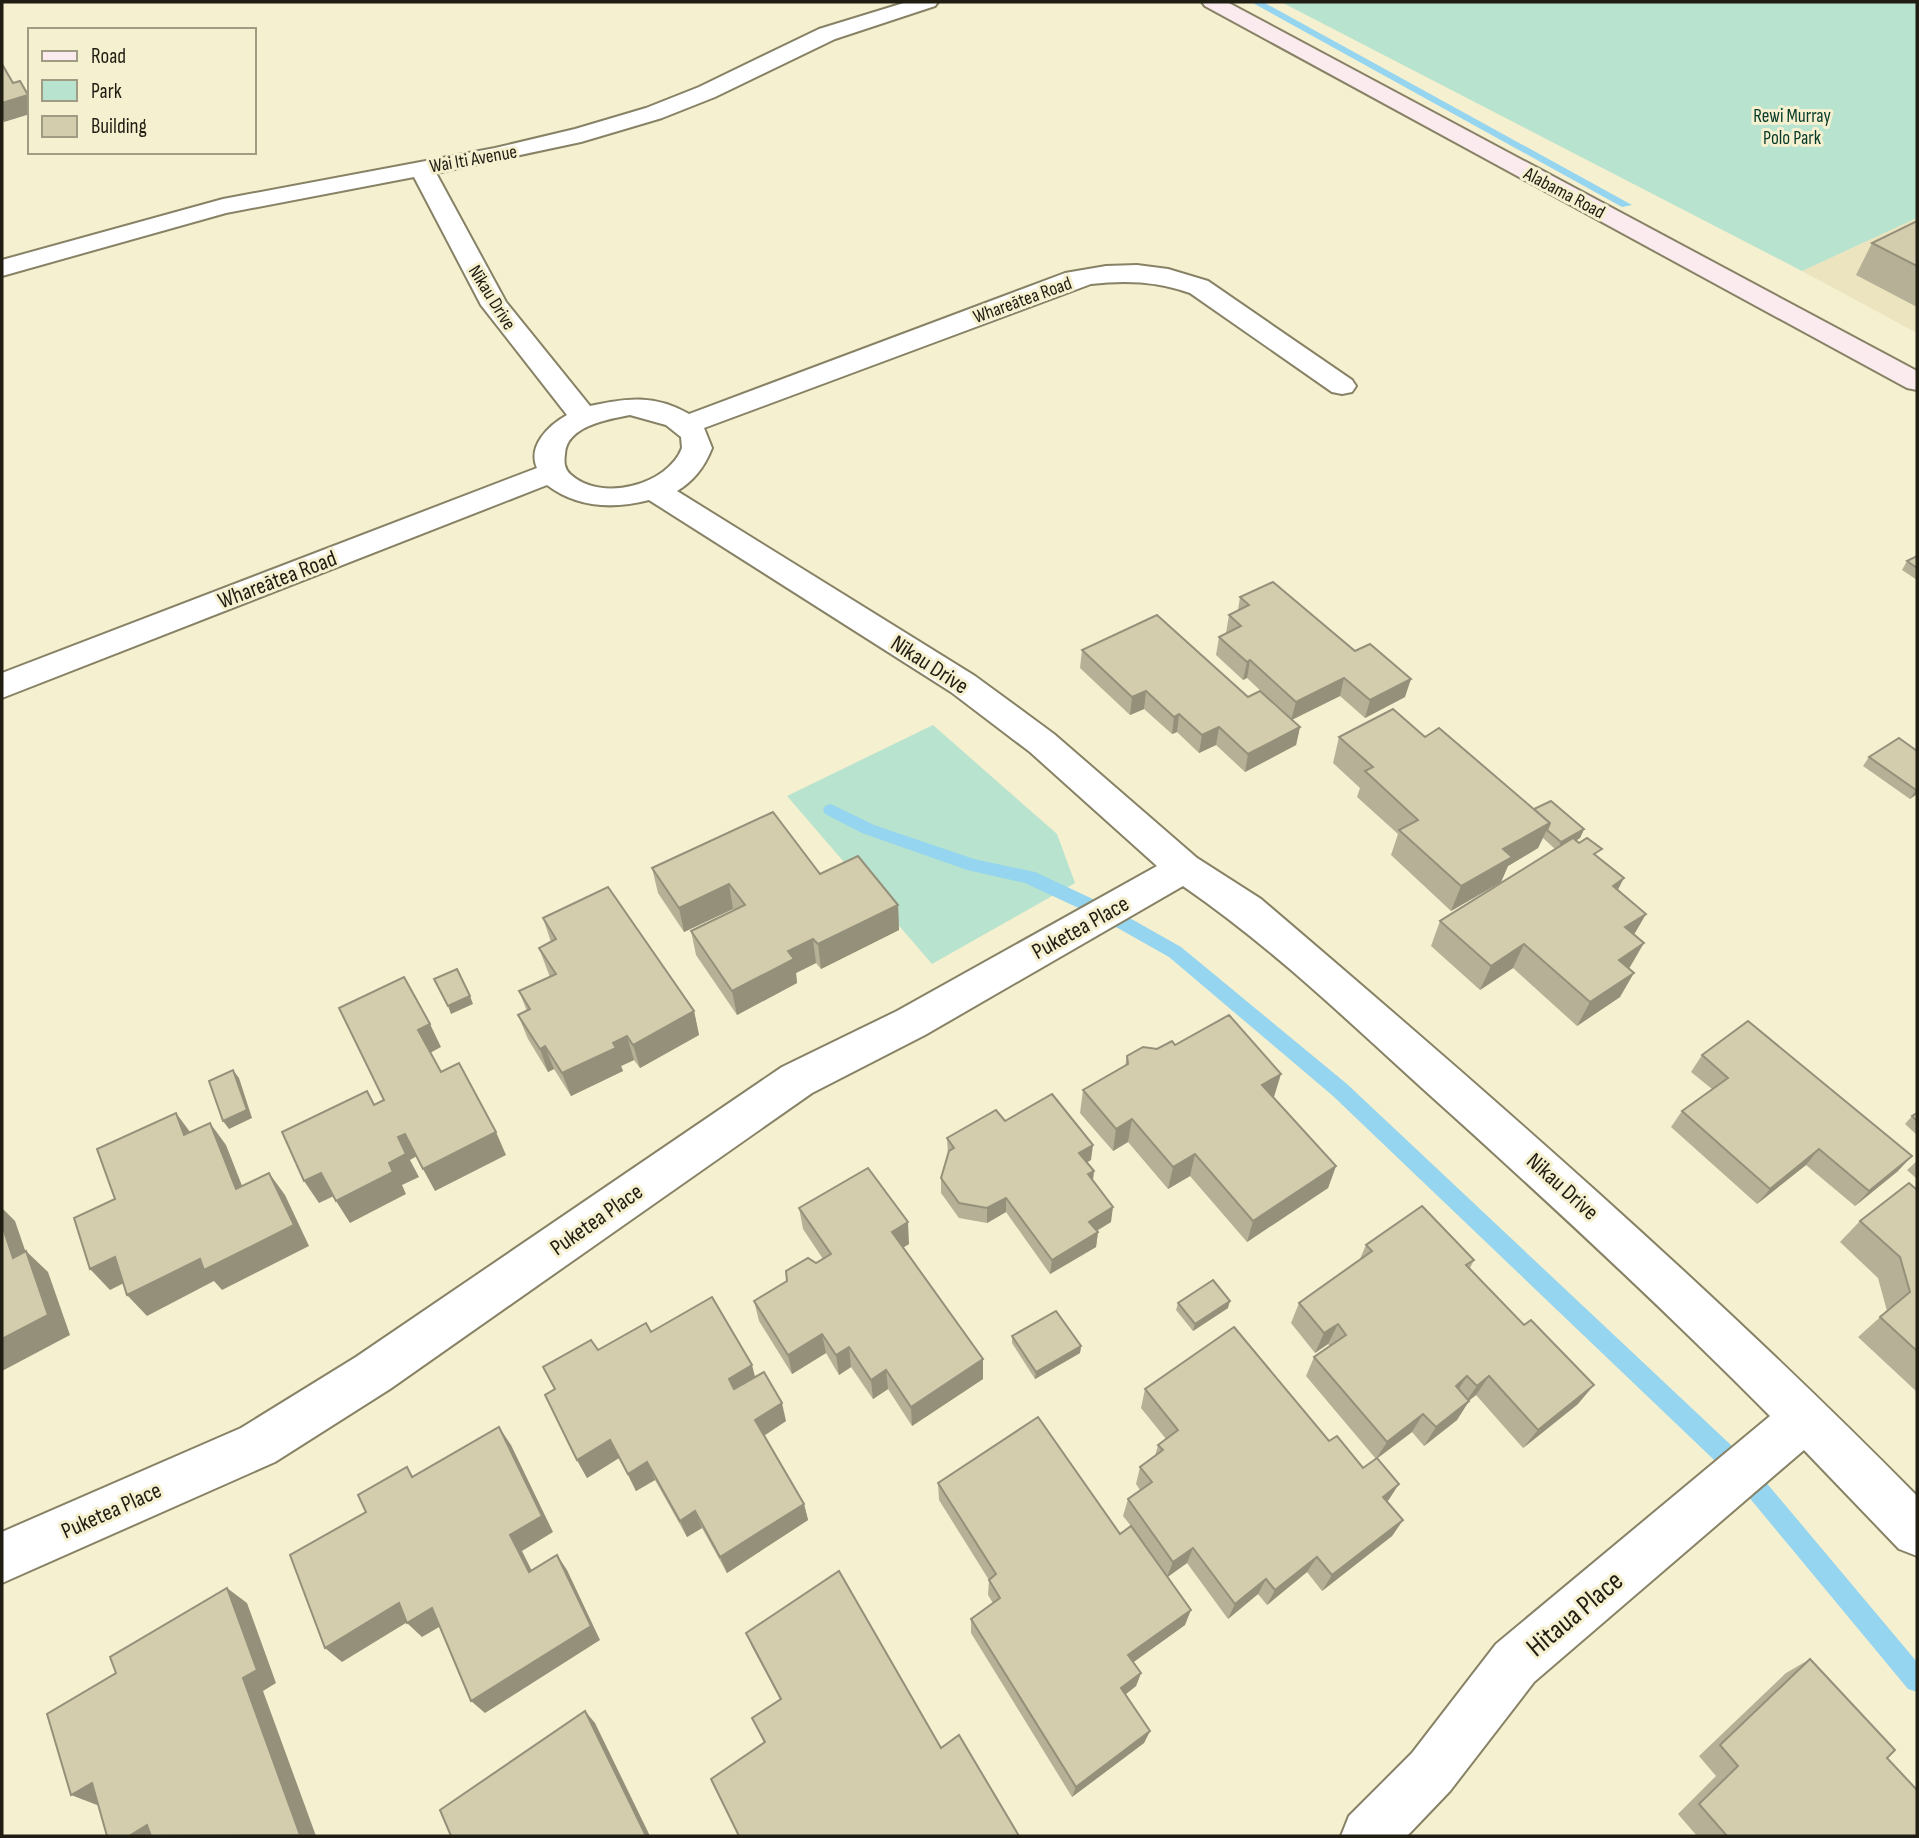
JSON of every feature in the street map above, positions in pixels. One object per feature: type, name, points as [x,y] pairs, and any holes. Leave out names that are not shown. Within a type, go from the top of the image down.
[{"type":"main road","name":"Alabama Road","points":[[1212,2],[1917,383]]},
{"type":"street","name":"Wai Iti Avenue","points":[[2,268],[223,206],[495,155],[581,135],[654,113],[708,92],[827,34],[929,2]]},
{"type":"street","name":"Nīkau Drive","points":[[421,167],[494,305],[583,416]]},
{"type":"street","name":"Whareātea Road","points":[[687,425],[1074,279],[1108,272],[1141,271],[1174,278],[1199,288],[1342,386]]},
{"type":"street","points":[[630,406],[654,408],[674,414],[697,438],[697,452],[694,460],[675,480],[654,490],[604,497],[581,492],[562,483],[552,473],[547,456],[551,441],[564,427],[583,416],[630,406]]},
{"type":"street","name":"Whareātea Road","points":[[2,686],[552,473]]},
{"type":"street","name":"Nīkau Drive","points":[[654,490],[963,684],[1042,743],[1184,868]]},
{"type":"street","name":"Nikau Drive","points":[[1184,868],[1247,909],[1598,1217],[1807,1416],[1917,1531]]},
{"type":"street","name":"Puketea Place","points":[[2,1558],[258,1445],[384,1366],[797,1080],[911,1023],[1184,868]]},
{"type":"street","name":"Hitaua Place","points":[[1369,1836],[1431,1772],[1515,1663],[1807,1416]]},
{"type":"shaded area","points":[[1917,218],[1917,333],[1802,271]]},
{"type":"green space","name":"Rewi Murray Polo Park","points":[[1281,2],[1917,2],[1917,218],[1802,271]]},
{"type":"green space","points":[[933,725],[1057,834],[1075,883],[932,964],[787,796]]},
{"type":"building","points":[[2,64],[13,83],[20,81],[28,95],[2,103]]},
{"type":"building","points":[[1917,221],[1917,266],[1872,243]]},
{"type":"building","points":[[1917,556],[1917,568],[1907,561]]},
{"type":"building","points":[[1273,582],[1355,651],[1370,644],[1411,679],[1370,700],[1344,678],[1296,702],[1250,660],[1247,662],[1219,637],[1241,626],[1229,615],[1249,605],[1240,597]]},
{"type":"building","points":[[1157,615],[1248,697],[1260,691],[1300,727],[1248,754],[1219,727],[1202,735],[1179,714],[1174,717],[1146,691],[1132,697],[1082,650]]},
{"type":"building","points":[[1393,709],[1425,737],[1439,728],[1550,823],[1503,849],[1512,857],[1461,886],[1399,830],[1418,820],[1365,771],[1373,767],[1339,737]]},
{"type":"building","points":[[1899,738],[1917,751],[1917,790],[1869,757]]},
{"type":"building","points":[[1551,801],[1584,829],[1561,842],[1547,830],[1550,823],[1534,809]]},
{"type":"building","points":[[773,812],[820,874],[858,856],[898,905],[818,944],[813,939],[788,951],[794,959],[732,991],[691,931],[745,905],[729,884],[679,908],[652,868]]},
{"type":"building","points":[[1573,838],[1579,843],[1587,838],[1602,849],[1594,854],[1624,878],[1613,886],[1646,914],[1625,927],[1644,943],[1619,960],[1634,973],[1590,1002],[1524,944],[1491,966],[1440,921]]},
{"type":"building","points":[[608,887],[694,1011],[633,1045],[627,1036],[613,1043],[616,1048],[562,1073],[545,1046],[540,1049],[518,1015],[530,1009],[519,991],[556,974],[539,948],[556,939],[543,918]]},
{"type":"building","points":[[457,969],[470,996],[448,1006],[434,979]]},
{"type":"building","points":[[404,977],[430,1024],[418,1030],[441,1072],[459,1063],[496,1132],[423,1169],[405,1134],[398,1137],[406,1154],[389,1163],[393,1172],[336,1201],[321,1173],[304,1181],[282,1132],[367,1091],[374,1105],[384,1100],[339,1008]]},
{"type":"building","points":[[1229,1015],[1281,1074],[1262,1085],[1336,1166],[1253,1221],[1195,1154],[1173,1167],[1132,1119],[1116,1129],[1083,1090],[1128,1064],[1127,1056],[1143,1047],[1157,1049],[1172,1041],[1175,1045]]},
{"type":"building","points":[[1748,1021],[1912,1156],[1869,1191],[1819,1149],[1770,1189],[1682,1111],[1728,1078],[1702,1055]]},
{"type":"building","points":[[233,1070],[247,1110],[223,1121],[209,1081]]},
{"type":"building","points":[[1052,1094],[1093,1145],[1079,1153],[1094,1171],[1088,1174],[1113,1207],[1089,1222],[1098,1232],[1052,1260],[1006,1198],[987,1208],[959,1203],[941,1178],[949,1151],[954,1148],[947,1138],[996,1110],[1005,1121]]},
{"type":"building","points":[[176,1113],[184,1135],[210,1123],[236,1189],[269,1173],[294,1225],[204,1270],[200,1259],[127,1295],[115,1257],[90,1269],[74,1218],[115,1199],[97,1149]]},
{"type":"building","points":[[868,1168],[908,1222],[892,1232],[983,1359],[911,1407],[886,1370],[871,1380],[849,1347],[836,1355],[822,1334],[788,1355],[754,1301],[787,1281],[786,1271],[808,1258],[816,1263],[831,1254],[799,1208]]},
{"type":"building","points":[[1909,1183],[1917,1190],[1917,1351],[1880,1317],[1910,1292],[1900,1257],[1860,1221]]},
{"type":"building","points":[[1422,1206],[1474,1260],[1466,1265],[1524,1325],[1531,1320],[1594,1385],[1538,1430],[1489,1376],[1477,1386],[1467,1376],[1456,1386],[1469,1401],[1436,1427],[1423,1414],[1387,1442],[1314,1357],[1346,1335],[1338,1324],[1324,1333],[1299,1303],[1372,1251],[1366,1245]]},
{"type":"building","points":[[2,1225],[13,1258],[26,1251],[48,1315],[2,1339]]},
{"type":"building","points":[[1213,1280],[1230,1301],[1195,1324],[1178,1303]]},
{"type":"building","points":[[712,1297],[752,1365],[729,1379],[734,1389],[764,1372],[782,1403],[755,1420],[804,1504],[720,1557],[695,1511],[680,1521],[647,1462],[628,1474],[610,1440],[577,1460],[545,1395],[555,1389],[543,1367],[591,1340],[598,1350],[646,1323],[651,1332]]},
{"type":"building","points":[[1056,1311],[1081,1346],[1036,1372],[1012,1336]]},
{"type":"building","points":[[1234,1327],[1329,1441],[1337,1436],[1363,1468],[1377,1458],[1399,1484],[1383,1497],[1403,1520],[1332,1575],[1317,1557],[1275,1590],[1266,1579],[1235,1604],[1193,1548],[1173,1562],[1128,1499],[1152,1482],[1140,1467],[1163,1450],[1158,1445],[1178,1430],[1145,1389]]},
{"type":"building","points":[[1038,1417],[1120,1534],[1131,1526],[1191,1610],[1128,1655],[1141,1673],[1121,1688],[1150,1731],[1076,1787],[971,1619],[1000,1598],[989,1580],[996,1574],[938,1483]]},
{"type":"building","points":[[499,1427],[542,1516],[510,1535],[529,1572],[557,1555],[591,1626],[471,1701],[432,1608],[407,1623],[399,1603],[325,1648],[290,1555],[366,1512],[358,1495],[407,1467],[412,1477]]},
{"type":"building","points":[[839,1571],[941,1748],[959,1735],[1019,1836],[739,1836],[711,1779],[765,1742],[752,1718],[781,1699],[746,1633]]},
{"type":"building","points":[[227,1588],[257,1670],[243,1678],[300,1835],[151,1836],[147,1825],[129,1836],[107,1836],[92,1783],[71,1795],[47,1714],[116,1673],[110,1657]]},
{"type":"building","points":[[1810,1659],[1895,1750],[1887,1758],[1917,1790],[1917,1836],[1727,1836],[1699,1804],[1738,1766],[1720,1745]]},
{"type":"building","points":[[585,1711],[646,1836],[451,1836],[440,1810]]},
{"type":"waterway","points":[[1256,2],[1626,205]]},
{"type":"waterway","points":[[831,810],[868,829],[973,865],[1029,877],[1106,913],[1175,952],[1340,1090],[1741,1470],[1917,1680]]}]
